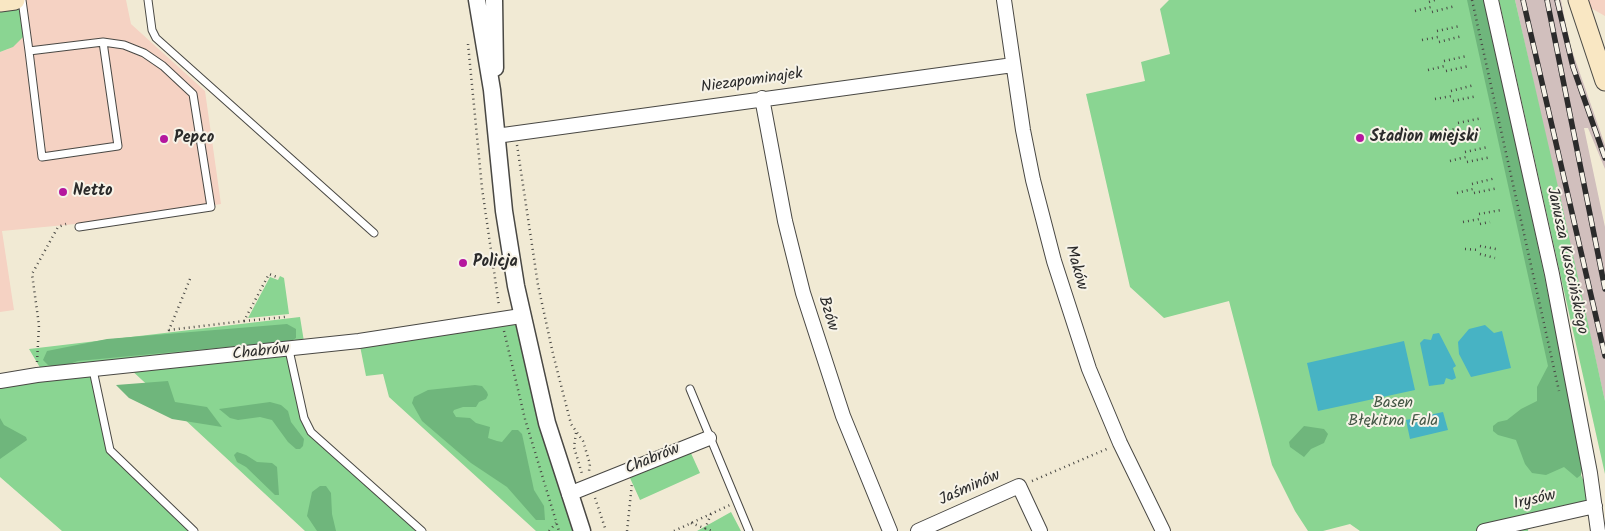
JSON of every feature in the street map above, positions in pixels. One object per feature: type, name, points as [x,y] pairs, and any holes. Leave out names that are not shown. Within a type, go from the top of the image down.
[{"type":"main road","points":[[0,2],[16,0]]},
{"type":"main road","points":[[1578,0],[1605,81]]},
{"type":"street","points":[[477,0],[492,90],[504,211],[522,316],[538,387],[569,494],[582,531]]},
{"type":"street","points":[[492,90],[495,64],[494,0]]},
{"type":"street","name":"Maków","points":[[1004,0],[1033,180],[1054,261],[1078,338],[1120,443],[1163,531]]},
{"type":"street","name":"Janusza Kusocińskiego","points":[[1491,0],[1552,274],[1598,531]]},
{"type":"street","name":"Niezapominajek","points":[[496,136],[1013,65]]},
{"type":"street","name":"Bzów","points":[[762,98],[785,221],[803,293],[843,416],[890,531]]},
{"type":"street","name":"Chabrów","points":[[0,381],[37,375],[289,350],[522,316]]},
{"type":"street","name":"Chabrów","points":[[569,494],[709,438]]},
{"type":"street","name":"Jaśminów","points":[[918,531],[1019,486],[1040,531]]},
{"type":"street","name":"Irysów","points":[[1484,531],[1528,525],[1595,506]]},
{"type":"lane","points":[[22,0],[42,158],[118,146],[103,42]]},
{"type":"lane","points":[[148,0],[152,30],[156,38],[374,233]]},
{"type":"lane","points":[[29,51],[103,42],[124,45],[144,53],[163,66],[193,94],[211,207],[79,227]]},
{"type":"lane","points":[[289,350],[304,418],[311,432],[422,531]]},
{"type":"lane","points":[[93,370],[110,450],[194,531]]},
{"type":"lane","points":[[690,389],[749,531]]},
{"type":"path","points":[[1429,2],[1435,0]]},
{"type":"path","points":[[1472,0],[1560,396]]},
{"type":"path","points":[[1432,12],[1455,6]]},
{"type":"path","points":[[1415,11],[1431,7]]},
{"type":"path","points":[[1437,31],[1460,26]]},
{"type":"path","points":[[1439,42],[1462,36]]},
{"type":"path","points":[[1422,40],[1438,37]]},
{"type":"path","points":[[1444,61],[1467,56]]},
{"type":"path","points":[[1428,70],[1445,66]]},
{"type":"path","points":[[1446,70],[1470,66]]},
{"type":"path","points":[[1451,91],[1474,86]]},
{"type":"path","points":[[1435,99],[1452,96]]},
{"type":"path","points":[[1453,101],[1477,96]]},
{"type":"path","points":[[1458,123],[1482,118]]},
{"type":"path","points":[[1443,132],[1460,128]]},
{"type":"path","points":[[1460,133],[1484,128]]},
{"type":"path","points":[[514,134],[540,299],[571,424],[583,441],[589,461],[589,477],[582,474],[574,447],[576,432]]},
{"type":"path","points":[[1465,152],[1488,147]]},
{"type":"path","points":[[1467,162],[1491,157]]},
{"type":"path","points":[[1450,161],[1466,158]]},
{"type":"path","points":[[1472,184],[1496,178]]},
{"type":"path","points":[[1474,193],[1498,188]]},
{"type":"path","points":[[1457,193],[1473,189]]},
{"type":"path","points":[[1478,214],[1501,210]]},
{"type":"path","points":[[1463,222],[1480,219]]},
{"type":"path","points":[[1480,224],[1490,222]]},
{"type":"path","points":[[37,366],[39,325],[32,274],[58,227],[66,224]]},
{"type":"path","points":[[1480,246],[1496,249]]},
{"type":"path","points":[[1465,249],[1495,258]]},
{"type":"path","points":[[244,321],[269,274],[277,277]]},
{"type":"path","points":[[190,279],[169,330],[285,317]]},
{"type":"path","points":[[1019,486],[1120,443]]},
{"type":"path","points":[[627,531],[633,468]]},
{"type":"path","points":[[594,497],[606,531]]},
{"type":"path","points":[[676,531],[736,502]]},
{"type":"path","points":[[705,529],[711,514]]},
{"type":"path","points":[[549,531],[556,523]]},
{"type":"path","points":[[691,523],[712,531]]},
{"type":"shaded area","points":[[22,0],[126,0],[131,24],[205,91],[221,204],[128,219],[2,231],[14,310],[0,312],[0,52],[8,49]]},
{"type":"shaded area","points":[[1515,0],[1561,0],[1569,42],[1605,145],[1605,169],[1588,128],[1584,128],[1605,227],[1605,401]]},
{"type":"shaded area","points":[[1587,0],[1605,0],[1605,16],[1589,7]]},
{"type":"green space","points":[[0,0],[22,0],[27,33],[13,47],[0,52]]},
{"type":"green space","name":"Basen Błękitna Fala","points":[[1169,0],[1485,0],[1549,293],[1581,475],[1595,506],[1529,520],[1528,531],[1360,531],[1350,524],[1323,531],[1308,531],[1295,511],[1272,465],[1229,301],[1164,318],[1130,287],[1086,94],[1145,81],[1141,62],[1170,54],[1160,9]]},
{"type":"green space","points":[[1467,0],[1484,0],[1498,59],[1569,394],[1582,470],[1581,475],[1577,478],[1564,467],[1546,475],[1532,473],[1525,464],[1516,440],[1498,435],[1493,431],[1493,426],[1498,422],[1507,420],[1521,409],[1537,401],[1537,387],[1548,366]]},
{"type":"green space","points":[[1499,0],[1515,0],[1559,191],[1605,401],[1605,474]]},
{"type":"green space","points":[[280,276],[284,278],[289,314],[248,318],[270,277],[278,280]]},
{"type":"green space","points":[[521,316],[582,531],[536,531],[389,397],[383,374],[366,376],[359,341]]},
{"type":"green space","points":[[300,317],[305,348],[290,350],[306,425],[422,531],[305,531],[128,367],[93,370],[107,443],[194,531],[62,531],[0,477],[0,381],[45,376],[29,349]]},
{"type":"green space","points":[[287,324],[296,329],[296,338],[291,341],[78,361],[58,368],[48,365],[43,360],[47,351],[107,339]]},
{"type":"green space","points":[[168,381],[175,402],[207,407],[222,427],[172,419],[129,398],[116,385]]},
{"type":"green space","points":[[475,385],[482,386],[487,392],[486,399],[479,402],[476,407],[463,407],[453,412],[456,417],[470,418],[476,423],[490,427],[488,438],[497,441],[502,442],[512,430],[518,430],[522,434],[534,490],[544,506],[545,520],[536,520],[507,487],[471,463],[422,421],[412,403],[414,397],[428,390]]},
{"type":"green space","points":[[270,402],[281,405],[288,411],[291,422],[304,439],[303,446],[300,449],[296,449],[288,442],[272,420],[260,417],[238,420],[230,418],[219,409]]},
{"type":"green space","points":[[0,418],[4,425],[26,437],[27,440],[0,459]]},
{"type":"green space","points":[[1304,426],[1324,429],[1328,434],[1324,443],[1311,449],[1304,457],[1290,447],[1289,442]]},
{"type":"green space","points":[[690,451],[700,473],[640,500],[630,478]]},
{"type":"green space","points":[[237,452],[257,462],[272,463],[277,467],[279,495],[275,495],[246,467],[237,462],[234,455]]},
{"type":"green space","points":[[320,486],[326,486],[331,493],[332,514],[336,531],[317,531],[307,516],[312,492]]},
{"type":"green space","points":[[731,512],[741,531],[697,531]]},
{"type":"water","points":[[1485,325],[1494,333],[1502,331],[1511,368],[1471,377],[1459,354],[1458,342],[1469,329]]},
{"type":"water","points":[[1439,333],[1456,366],[1453,368],[1456,378],[1452,380],[1446,378],[1444,384],[1429,386],[1420,343],[1424,339],[1431,340],[1433,334]]},
{"type":"water","points":[[1404,341],[1415,390],[1318,411],[1307,363]]},
{"type":"water","points":[[1443,412],[1448,430],[1410,439],[1406,420]]},
{"type":"railway","points":[[1523,0],[1605,356]]},
{"type":"railway","points":[[1547,0],[1605,289]]},
{"type":"railway","points":[[1557,0],[1573,67],[1605,158]]},
{"type":"place","name":"Stadion miejski","points":[[1360,138]]},
{"type":"place","name":"Pepco","points":[[164,139]]},
{"type":"place","name":"Netto","points":[[63,192]]},
{"type":"place","name":"Policja","points":[[463,263]]}]
